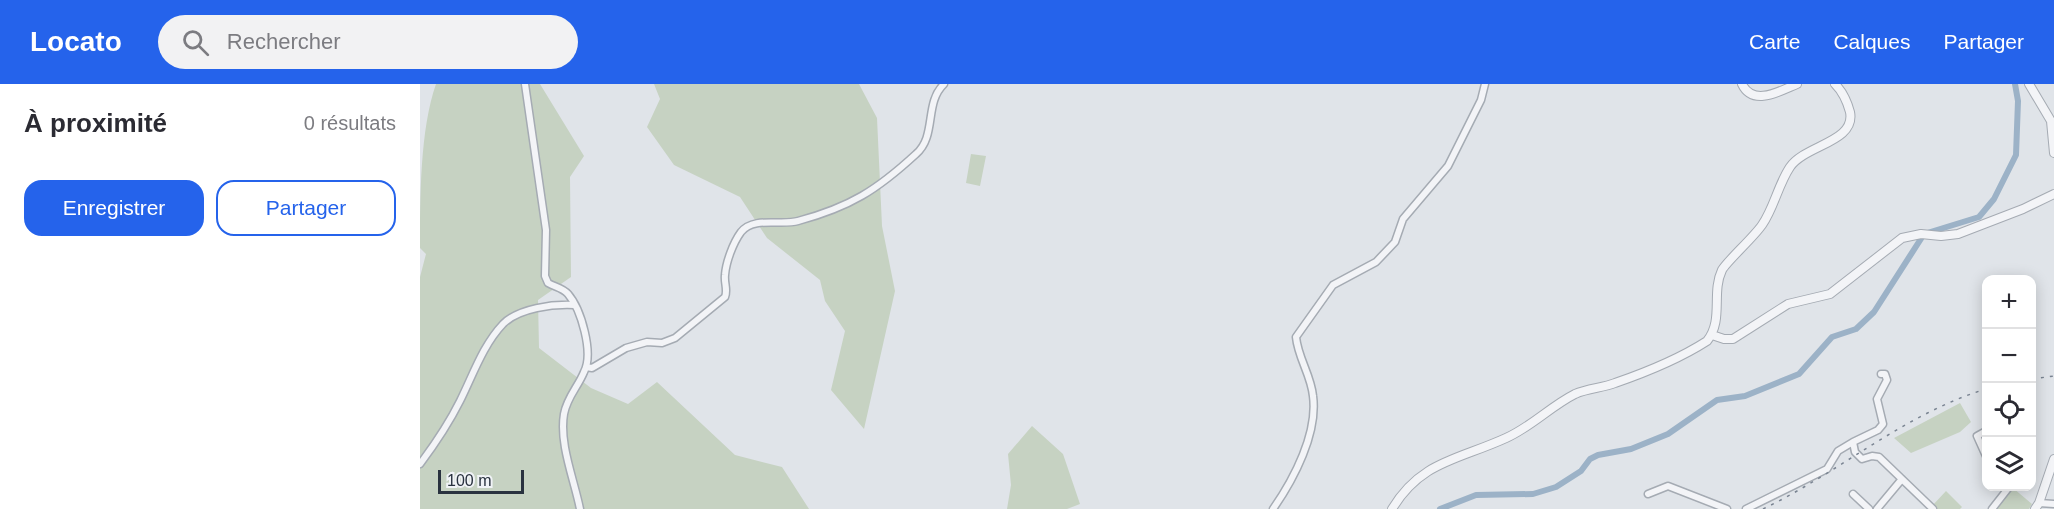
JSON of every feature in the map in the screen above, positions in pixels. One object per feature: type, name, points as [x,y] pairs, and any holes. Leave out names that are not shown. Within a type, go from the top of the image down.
[{"type":"street","points":[[525,84],[546,230],[545,276],[548,283],[566,292],[574,304],[583,323],[588,359],[568,400],[564,414],[566,452],[580,509]]},
{"type":"street","points":[[586,367],[592,368],[636,345],[647,342],[667,342],[718,303],[726,295],[725,273],[732,251],[744,229],[756,224],[797,222],[860,199],[881,184],[922,148],[934,97],[944,84]]},
{"type":"street","points":[[1273,509],[1298,469],[1313,414],[1314,397],[1296,337],[1333,285],[1376,262],[1395,242],[1403,219],[1448,166],[1481,100],[1485,84]]},
{"type":"street","points":[[1742,84],[1748,93],[1758,97],[1797,84]]},
{"type":"street","points":[[1392,509],[1403,491],[1422,472],[1437,464],[1507,438],[1536,422],[1578,393],[1635,376],[1698,347],[1712,335],[1717,319],[1718,282],[1723,268],[1747,245],[1764,222],[1795,159],[1806,151],[1836,139],[1847,129],[1851,117],[1848,102],[1835,84]]},
{"type":"street","points":[[2029,84],[2051,121],[2054,153]]},
{"type":"street","points":[[1712,335],[1732,339],[1788,304],[1830,294],[1895,242],[1924,235],[1941,236],[1969,230],[2054,194]]},
{"type":"street","points":[[420,464],[445,428],[477,364],[502,326],[515,317],[550,305],[574,304]]},
{"type":"street","points":[[1746,509],[1827,469],[1838,451],[1878,430],[1883,424],[1877,399],[1887,380],[1885,374],[1881,374]]},
{"type":"street","points":[[1982,433],[1977,436],[1982,447]]},
{"type":"street","points":[[1853,442],[1859,458],[1879,457],[1933,509]]},
{"type":"street","points":[[2054,459],[2037,506],[2054,504]]},
{"type":"street","points":[[1877,509],[1902,479]]},
{"type":"street","points":[[1648,494],[1668,486],[1727,509]]},
{"type":"street","points":[[1992,509],[2006,491]]},
{"type":"street","points":[[1853,494],[1869,509]]},
{"type":"green space","points":[[436,84],[540,84],[584,156],[570,177],[571,277],[538,300],[539,348],[591,388],[628,404],[657,382],[735,455],[782,467],[809,509],[420,509],[420,277],[426,254],[420,248],[421,186],[427,122]]},
{"type":"green space","points":[[654,84],[859,84],[877,118],[882,226],[895,291],[864,429],[831,390],[845,331],[825,301],[820,280],[767,238],[740,197],[674,165],[647,127],[660,99]]},
{"type":"green space","points":[[971,154],[986,156],[980,186],[966,183]]},
{"type":"green space","points":[[1960,403],[1971,422],[1960,432],[1911,453],[1894,438]]},
{"type":"green space","points":[[1032,426],[1063,454],[1080,504],[1067,509],[1007,509],[1011,485],[1008,454]]},
{"type":"green space","points":[[1946,491],[1962,507],[1960,509],[1936,509],[1932,506]]},
{"type":"green space","points":[[2011,491],[2017,491],[2032,504],[2029,509],[1997,509]]},
{"type":"waterway","points":[[1440,509],[1476,495],[1533,494],[1556,487],[1581,471],[1590,459],[1598,455],[1631,449],[1668,434],[1717,400],[1745,396],[1799,374],[1832,337],[1856,329],[1874,312],[1924,234],[1979,217],[1994,199],[2016,155],[2018,101],[2015,84]]},
{"type":"railway","points":[[2036,378],[2054,376]]},
{"type":"railway","points":[[1763,509],[1927,413],[1982,390]]}]
